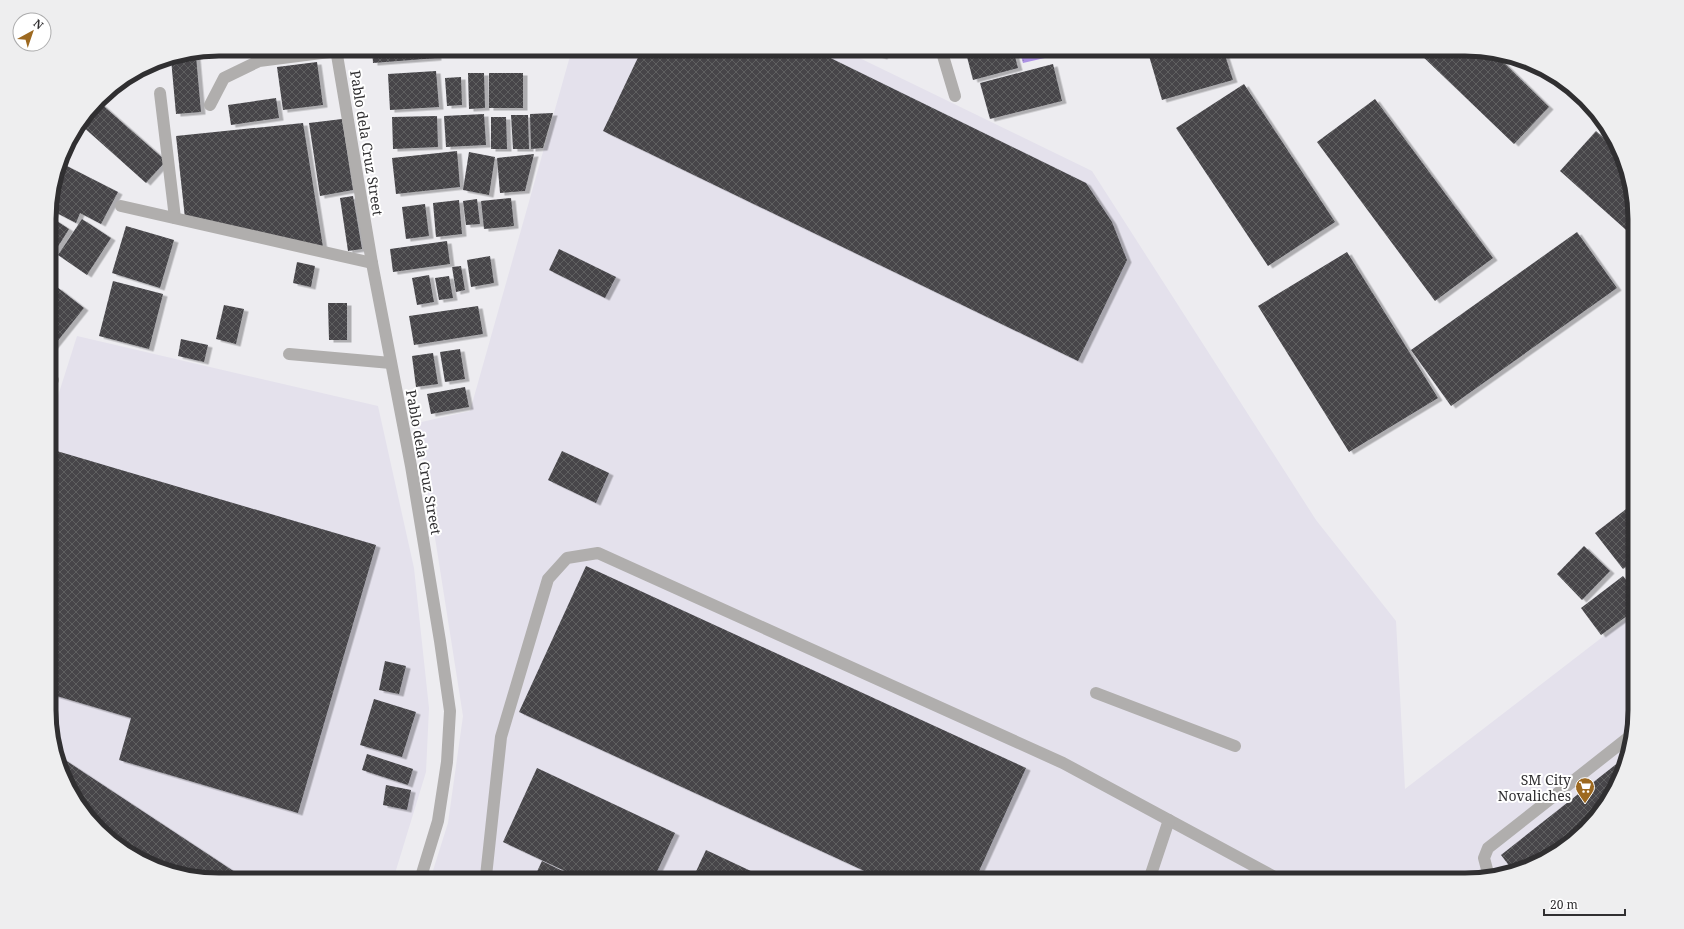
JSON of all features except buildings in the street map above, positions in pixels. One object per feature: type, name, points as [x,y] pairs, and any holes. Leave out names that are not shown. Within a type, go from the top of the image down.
[{"type":"street","points":[[210,105],[224,78],[259,61],[294,56]]},
{"type":"street","name":"Pablo dela Cruz Street","points":[[337,56],[372,263],[413,482],[440,641],[450,711],[448,762],[438,821],[422,873]]},
{"type":"street","points":[[943,56],[955,96]]},
{"type":"street","points":[[160,93],[175,218]]},
{"type":"street","points":[[121,206],[372,263]]},
{"type":"street","points":[[289,354],[390,363]]},
{"type":"street","points":[[486,873],[501,737],[548,579],[567,558],[598,553],[1063,763],[1267,873]]},
{"type":"street","points":[[1096,693],[1235,746]]},
{"type":"street","points":[[1488,872],[1484,858],[1488,848],[1625,740]]},
{"type":"street","points":[[1150,873],[1169,820]]},
{"type":"shaded area","points":[[570,56],[855,56],[1092,171],[1316,520],[1396,621],[1405,789],[1628,617],[1628,720],[1625,741],[1616,772],[1594,809],[1580,825],[1564,839],[1527,861],[1496,870],[1475,873],[432,873],[448,823],[463,716],[417,423],[470,411]]},
{"type":"shaded area","points":[[77,336],[378,406],[414,568],[429,708],[426,772],[395,873],[209,873],[188,870],[157,861],[138,851],[120,839],[104,825],[90,809],[68,772],[59,741],[56,720],[56,402]]},
{"type":"water","points":[[1021,56],[1049,56],[1049,57],[1023,63]]},
{"type":"place","name":"SM City Novaliches","points":[[1585,804]]}]
